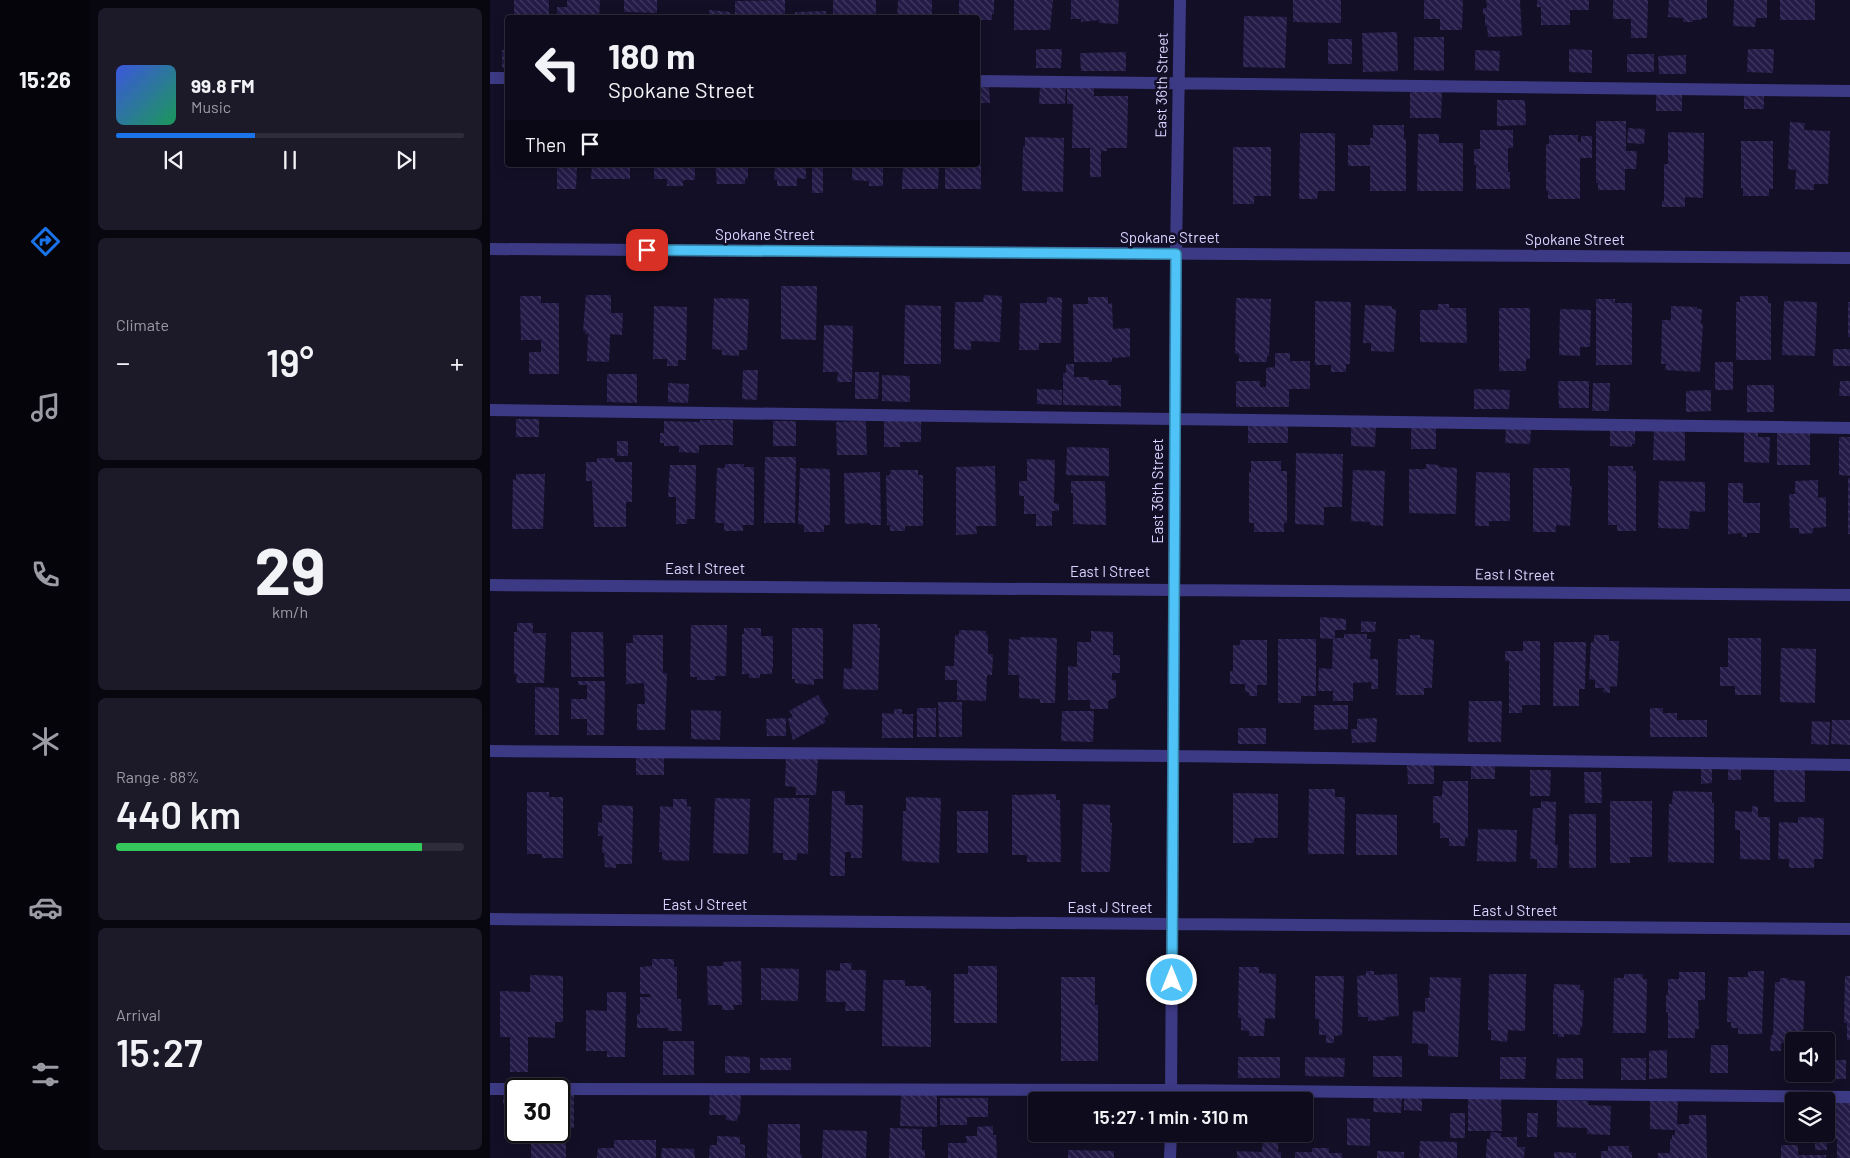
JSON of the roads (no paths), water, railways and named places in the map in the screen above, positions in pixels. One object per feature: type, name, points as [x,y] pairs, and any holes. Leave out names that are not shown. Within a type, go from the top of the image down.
[{"type":"street","name":"East 36th Street","points":[[1171,1092],[1176,254],[1180,0]]},
{"type":"street","points":[[490,78],[505,78]]},
{"type":"street","points":[[980,81],[1850,90]]},
{"type":"street","name":"Spokane Street","points":[[490,249],[1850,258]]},
{"type":"street","points":[[490,410],[1850,428]]},
{"type":"street","name":"East I Street","points":[[490,585],[1850,594]]},
{"type":"street","points":[[490,750],[1173,756],[1850,765]]},
{"type":"street","name":"East J Street","points":[[490,919],[1850,929]]},
{"type":"street","points":[[490,1089],[505,1089]]},
{"type":"street","points":[[570,1089],[1028,1094]]},
{"type":"street","points":[[1313,1096],[1850,1097]]},
{"type":"street","points":[[1170,1142],[1170,1158]]}]
